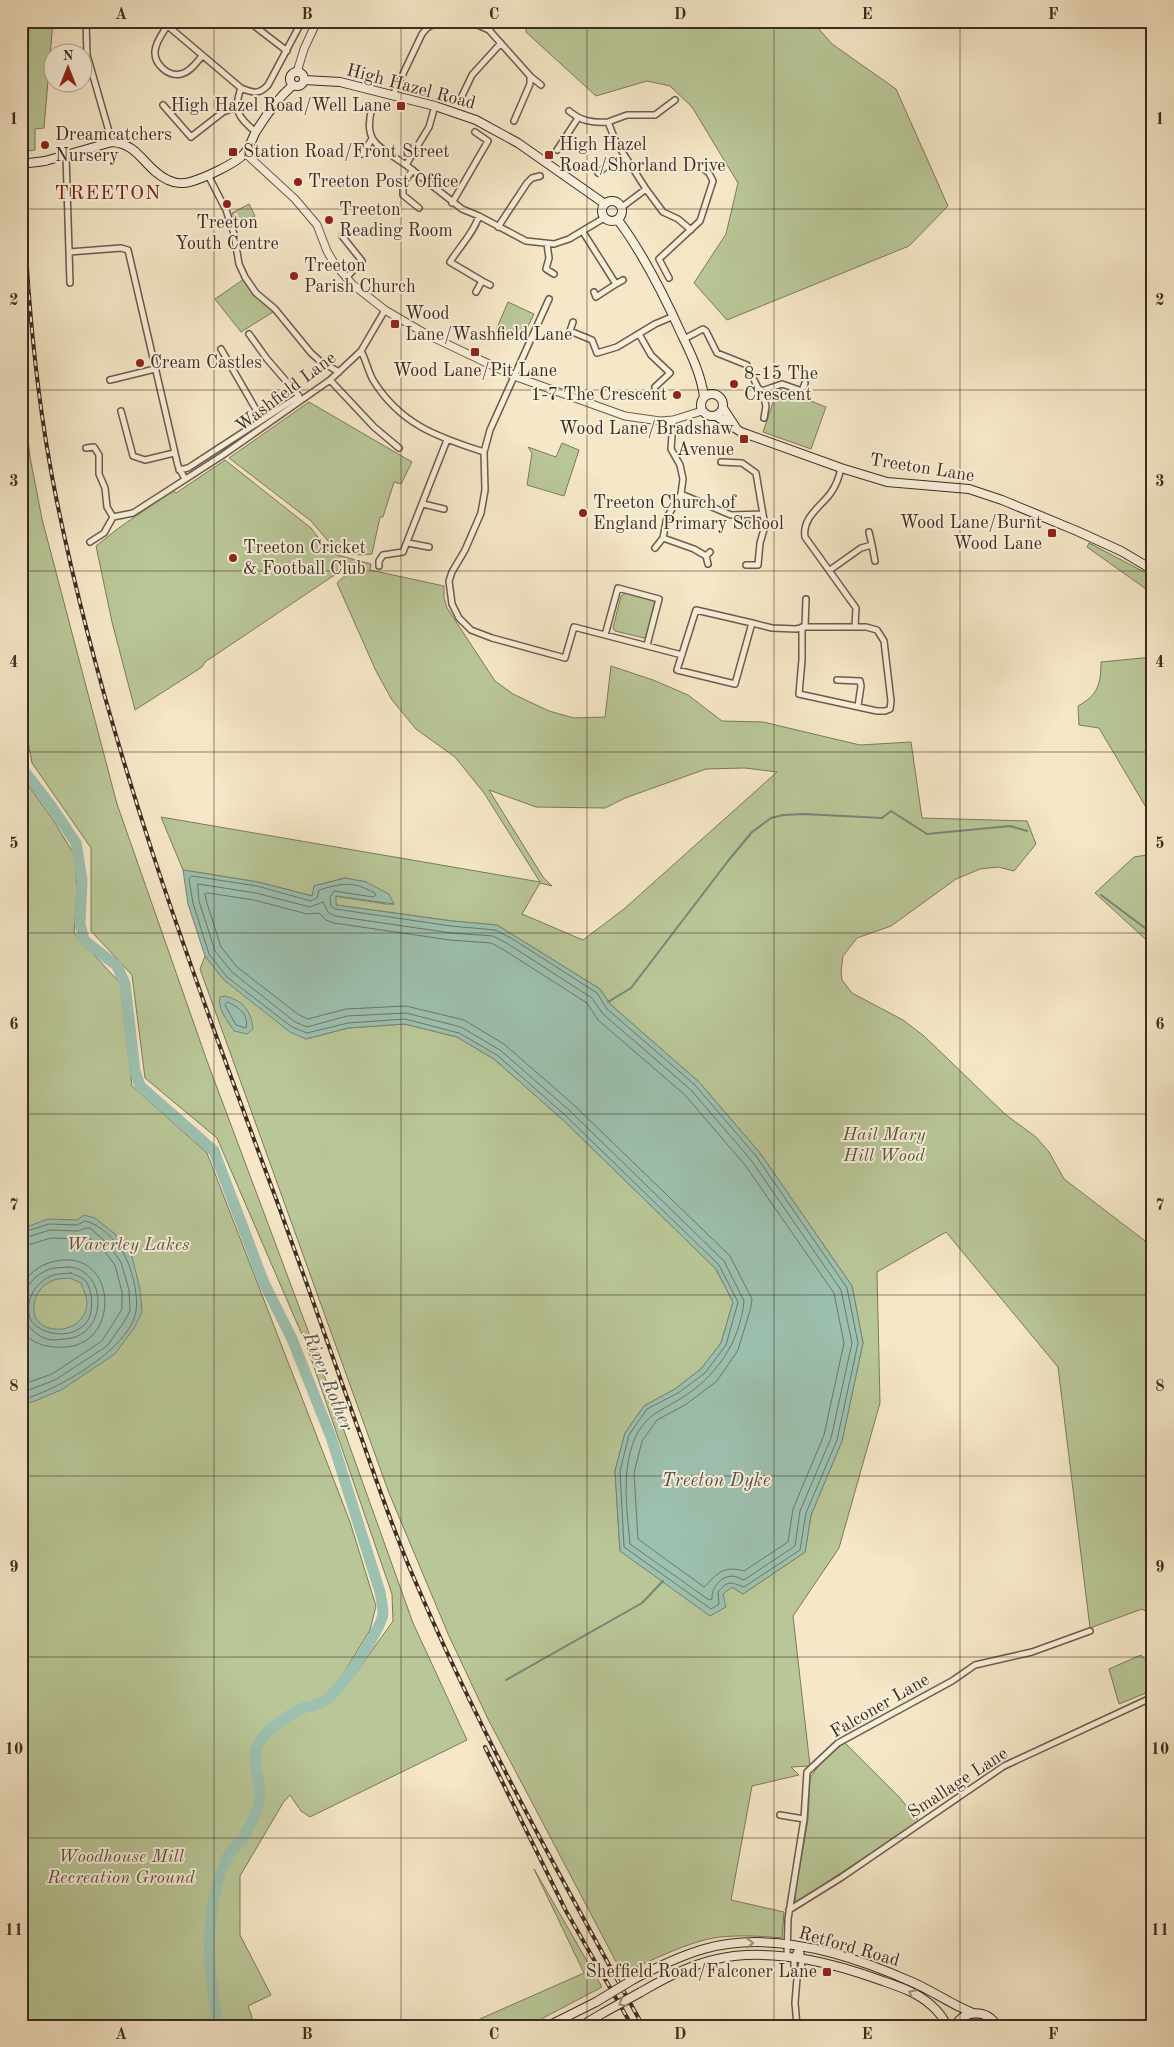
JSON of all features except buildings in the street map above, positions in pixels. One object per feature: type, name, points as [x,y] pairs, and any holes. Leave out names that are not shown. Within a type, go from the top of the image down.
[{"type":"main road","points":[[297,72],[302,74],[304,80],[301,86],[293,85],[290,77],[292,74],[297,72]]},
{"type":"main road","name":"High Hazel Road","points":[[304,80],[340,82],[460,114],[490,127],[570,178],[605,204]]},
{"type":"main road","points":[[21,164],[45,161],[112,142],[133,148],[159,175],[174,182],[189,182],[234,161],[244,154],[275,102],[293,85]]},
{"type":"main road","points":[[614,201],[622,207],[623,213],[618,220],[609,221],[604,218],[602,209],[605,204],[614,201]]},
{"type":"main road","points":[[618,220],[646,262],[674,316],[701,377],[704,397],[701,404],[702,411],[708,416],[716,416],[723,408]]},
{"type":"main road","points":[[701,377],[722,400],[723,408],[737,429]]},
{"type":"main road","points":[[704,397],[710,394],[716,395]]},
{"type":"main road","name":"Treeton Lane","points":[[716,416],[741,432],[812,459],[886,482],[969,489],[1002,500],[1077,530],[1121,551],[1153,570]]},
{"type":"main road","name":"Retford Road","points":[[548,2026],[596,2002],[667,1962],[713,1947],[741,1943],[799,1947],[855,1960],[887,1971],[928,1989],[973,2013],[986,2015],[997,2026]]},
{"type":"main road","name":"Retford Road","points":[[581,2026],[678,1972],[715,1959],[755,1955],[794,1957],[864,1974],[917,1995],[940,2014],[947,2026]]},
{"type":"main road","points":[[955,2026],[962,2018],[973,2013]]},
{"type":"street","points":[[86,21],[87,55],[112,142]]},
{"type":"street","points":[[162,21],[202,56],[242,88],[250,92],[263,91],[268,85],[302,21]]},
{"type":"street","points":[[248,21],[287,51]]},
{"type":"street","points":[[297,72],[304,49],[317,21]]},
{"type":"street","points":[[393,95],[422,34],[427,28],[439,21]]},
{"type":"street","points":[[463,21],[489,30],[540,85]]},
{"type":"street","points":[[489,30],[495,21]]},
{"type":"street","points":[[167,26],[157,42],[155,50],[160,67],[171,74],[180,74],[189,70],[202,56]]},
{"type":"street","points":[[462,96],[472,75],[501,43]]},
{"type":"street","points":[[514,121],[530,84],[530,76]]},
{"type":"street","points":[[242,88],[237,100],[237,107],[244,122],[256,132]]},
{"type":"street","points":[[569,111],[578,118],[596,123],[608,122],[627,115],[655,115],[675,100]]},
{"type":"street","points":[[163,105],[191,137],[223,112],[237,107]]},
{"type":"street","points":[[406,165],[429,127],[435,106]]},
{"type":"street","points":[[372,108],[368,130],[372,139],[385,152],[413,170],[462,210],[479,216],[526,241],[547,244],[569,239],[604,218]]},
{"type":"street","points":[[557,150],[578,118]]},
{"type":"street","points":[[608,122],[616,142],[663,212],[691,230]]},
{"type":"street","points":[[452,203],[488,141],[475,132]]},
{"type":"street","points":[[362,154],[372,139]]},
{"type":"street","points":[[244,154],[301,205],[317,225],[327,250],[346,278],[359,291],[385,310],[452,347],[514,376],[626,416],[648,420],[673,420],[702,411]]},
{"type":"street","points":[[66,155],[70,283]]},
{"type":"street","points":[[598,173],[609,164],[627,159]]},
{"type":"street","points":[[669,278],[659,259],[700,221],[713,181],[709,173],[698,165]]},
{"type":"street","points":[[413,170],[403,183],[403,195],[419,208]]},
{"type":"street","points":[[208,174],[228,216],[239,264],[256,293],[275,309],[311,353],[320,361],[339,372]]},
{"type":"street","points":[[498,227],[527,183],[532,178],[540,176]]},
{"type":"street","points":[[622,207],[646,189]]},
{"type":"street","points":[[479,216],[472,233],[460,245],[450,262],[490,285]]},
{"type":"street","points":[[583,232],[616,284]]},
{"type":"street","points":[[342,236],[362,261],[346,278]]},
{"type":"street","points":[[547,244],[549,258],[546,268],[554,274]]},
{"type":"street","points":[[69,252],[121,248],[128,250],[174,453],[179,470],[185,479]]},
{"type":"street","points":[[594,292],[596,297],[623,280]]},
{"type":"street","points":[[476,292],[482,281]]},
{"type":"street","points":[[549,299],[490,430],[484,452],[485,490],[481,513],[466,550],[452,572],[449,581],[452,604],[459,618],[471,630],[492,638],[565,658],[574,627],[682,655]]},
{"type":"street","name":"Washfield Lane","points":[[113,517],[133,514],[247,439],[330,380],[361,351],[385,310]]},
{"type":"street","points":[[572,322],[570,331],[592,340],[597,353],[617,347],[655,324],[674,316]]},
{"type":"street","points":[[684,339],[703,330],[706,331],[717,353],[747,365],[758,388],[762,391],[766,406],[764,418]]},
{"type":"street","points":[[179,470],[188,468],[299,396],[267,359],[249,334]]},
{"type":"street","points":[[639,334],[651,354],[670,374],[655,387]]},
{"type":"street","points":[[221,349],[262,420]]},
{"type":"street","points":[[361,351],[372,378],[395,408],[415,425],[447,440],[484,452]]},
{"type":"street","points":[[110,380],[155,370]]},
{"type":"street","points":[[330,380],[374,427],[399,448]]},
{"type":"street","points":[[762,391],[782,384],[802,391],[805,383]]},
{"type":"street","points":[[121,412],[133,456],[145,460],[174,453]]},
{"type":"street","points":[[656,548],[663,538],[667,518],[681,494],[683,479],[682,472],[671,449],[673,420]]},
{"type":"street","points":[[379,566],[379,561],[383,555],[403,552],[408,543],[447,440]]},
{"type":"street","points":[[86,448],[94,448],[99,455],[99,474],[105,488],[107,507],[113,517],[104,533],[90,542]]},
{"type":"street","points":[[721,462],[742,463],[756,473],[765,526],[760,543],[758,565],[746,565]]},
{"type":"street","points":[[841,468],[832,493],[809,517],[805,536],[856,608],[855,627]]},
{"type":"street","points":[[681,494],[731,515],[763,514]]},
{"type":"street","points":[[423,504],[444,509]]},
{"type":"street","points":[[869,532],[875,561]]},
{"type":"street","points":[[663,538],[708,554],[708,564]]},
{"type":"street","points":[[408,543],[429,547]]},
{"type":"street","points":[[830,570],[861,548],[872,545]]},
{"type":"street","points":[[605,635],[618,588],[659,599],[647,646]]},
{"type":"street","points":[[752,623],[734,684],[677,670],[696,610],[752,623],[772,628],[804,627],[855,627],[866,626],[877,630],[884,641],[891,701],[890,709],[885,711],[799,694],[802,660],[804,627],[806,599]]},
{"type":"street","points":[[837,680],[860,681],[858,706]]},
{"type":"street","name":"Falconer Lane","points":[[797,2026],[795,2004],[797,1978],[800,1973],[788,1946],[789,1910],[804,1819],[806,1774],[838,1742],[952,1681],[975,1666],[1032,1652],[1090,1631]]},
{"type":"street","name":"Smallage Lane","points":[[789,1910],[842,1877],[1004,1766],[1153,1697]]},
{"type":"street","points":[[780,1815],[804,1819]]},
{"type":"street","points":[[794,1957],[799,1947]]},
{"type":"green space","points":[[29,21],[53,21],[51,42],[42,42],[42,92],[47,92],[44,128],[35,129],[35,150],[27,151]]},
{"type":"green space","points":[[527,21],[812,21],[832,44],[896,89],[948,206],[909,246],[727,320],[694,283],[726,234],[738,183],[692,107],[670,86],[647,81],[596,96],[526,32]]},
{"type":"green space","points":[[249,204],[255,216],[238,225],[232,213]]},
{"type":"green space","points":[[244,279],[273,312],[241,332],[215,299]]},
{"type":"green space","points":[[508,302],[534,314],[521,341],[496,330]]},
{"type":"green space","points":[[21,379],[30,457],[42,519],[117,804],[207,1061],[313,1344],[413,1623],[467,1740],[310,1817],[301,1811],[290,1795],[283,1803],[240,1876],[240,1935],[271,1995],[248,2006],[255,2026],[28,2026],[26,2019],[21,1959],[21,776],[52,818],[75,856],[77,892],[74,933],[120,983],[132,1086],[207,1153],[350,1522],[376,1606],[370,1630],[340,1679],[350,1681],[393,1621],[392,1594],[306,1344],[217,1138],[145,1078],[132,975],[91,931],[91,848],[32,763],[21,704]]},
{"type":"green space","points":[[778,388],[826,407],[811,449],[763,432]]},
{"type":"green space","points":[[309,402],[412,462],[401,484],[394,482],[383,517],[380,517],[372,554],[350,554],[329,542],[311,521],[229,458]]},
{"type":"green space","points":[[562,443],[579,450],[564,496],[527,485],[532,453],[528,447],[556,457]]},
{"type":"green space","name":"Hail Mary Hill Wood","points":[[225,460],[311,528],[330,553],[371,564],[370,570],[444,586],[444,598],[447,608],[495,681],[513,694],[549,711],[574,718],[605,717],[611,666],[653,680],[688,695],[722,721],[763,722],[860,745],[911,742],[922,818],[1027,821],[1036,844],[1014,871],[998,867],[980,869],[956,879],[891,926],[857,938],[843,956],[842,980],[852,993],[903,1020],[924,1036],[1006,1115],[1036,1137],[1049,1152],[1064,1179],[1153,1247],[1153,1615],[1142,1609],[1090,1628],[1058,1367],[946,1232],[877,1272],[880,1403],[839,1548],[793,1616],[810,1766],[791,1767],[799,1775],[752,1786],[731,1900],[784,1912],[782,1938],[736,1936],[708,1939],[683,1947],[622,1973],[489,1721],[449,1636],[389,1493],[200,969],[205,956],[224,980],[306,1039],[348,1028],[405,1024],[457,1037],[494,1059],[562,1119],[716,1269],[733,1302],[721,1343],[701,1369],[675,1389],[644,1406],[625,1433],[615,1471],[620,1551],[710,1615],[722,1594],[732,1587],[743,1594],[805,1552],[811,1515],[842,1441],[863,1343],[852,1286],[760,1153],[699,1082],[611,1005],[600,989],[497,925],[452,921],[336,905],[335,896],[394,904],[366,882],[345,878],[314,886],[313,896],[258,882],[183,870],[161,817],[540,882],[484,793],[455,757],[416,729],[392,700],[376,671],[337,583],[348,573],[347,570],[333,576],[205,662],[202,667],[135,710],[112,622],[96,546],[173,490],[176,493]],"holes":[[[745,768],[777,772],[624,909],[583,940],[522,914],[540,883],[552,886],[543,877],[489,790],[536,807],[605,808],[625,798],[706,769]]]},
{"type":"green space","points":[[1089,543],[1148,574],[1153,578],[1153,594],[1087,547]]},
{"type":"green space","points":[[626,593],[655,602],[647,635],[644,638],[615,631],[613,628],[621,596]]},
{"type":"green space","points":[[1153,657],[1153,819],[1099,728],[1079,725],[1078,706],[1090,698],[1097,688],[1101,662]]},
{"type":"green space","points":[[1153,854],[1153,946],[1095,893],[1134,857]]},
{"type":"green space","points":[[1141,1655],[1151,1667],[1153,1666],[1153,1690],[1119,1704],[1109,1669]]},
{"type":"green space","points":[[844,1742],[900,1798],[919,1821],[797,1902],[795,1900],[796,1889],[808,1819],[810,1778],[819,1765]]},
{"type":"green space","points":[[534,1869],[602,1987],[528,2026],[464,2026],[584,1973]]},
{"type":"green space","points":[[983,2019],[991,2026],[961,2026],[967,2020]]},
{"type":"water","name":"Treeton Dyke","points":[[183,870],[258,882],[312,896],[314,886],[345,878],[366,882],[389,894],[394,904],[336,896],[336,905],[452,921],[497,925],[600,989],[611,1005],[699,1082],[760,1153],[852,1286],[863,1343],[842,1441],[811,1515],[805,1552],[743,1594],[732,1587],[723,1594],[726,1607],[710,1616],[620,1551],[615,1471],[625,1433],[644,1406],[675,1389],[701,1369],[721,1343],[733,1302],[716,1269],[562,1119],[494,1059],[457,1037],[405,1024],[348,1028],[306,1039],[290,1032],[224,980],[205,956],[188,904]]},
{"type":"water","points":[[225,996],[237,1001],[248,1012],[253,1029],[247,1034],[234,1031],[224,1015],[219,1001],[220,997]]},
{"type":"water","points":[[84,1215],[95,1218],[115,1234],[132,1257],[140,1289],[142,1312],[134,1328],[115,1354],[61,1390],[21,1405],[21,1229],[48,1219],[77,1220]],"holes":[[[70,1278],[81,1283],[87,1303],[86,1310],[80,1321],[69,1327],[56,1329],[45,1327],[36,1319],[34,1313],[36,1296],[43,1287],[54,1280],[60,1279]]]},
{"type":"waterway","name":"River Rother","points":[[21,760],[24,771],[52,807],[76,843],[82,880],[80,924],[84,940],[117,966],[125,984],[135,1071],[140,1086],[214,1151],[264,1283],[292,1339],[331,1437],[382,1603],[383,1614],[375,1634],[358,1661],[331,1696],[321,1703],[299,1710],[281,1721],[269,1731],[257,1747],[255,1761],[260,1790],[259,1803],[246,1834],[227,1858],[219,1878],[211,1920],[210,1962],[218,2026]]},
{"type":"waterway","points":[[608,1002],[631,988],[728,861],[752,832],[771,818],[783,815],[804,814],[882,818],[891,811],[927,834],[1010,826],[1027,831]]},
{"type":"waterway","points":[[1101,895],[1153,934]]},
{"type":"waterway","points":[[506,1680],[642,1603],[663,1581]]},
{"type":"railway","points":[[21,83],[22,21]]},
{"type":"railway","points":[[21,130],[27,270],[35,363],[48,456],[77,591],[100,679],[152,853],[385,1506],[406,1559],[438,1634],[493,1748],[643,2026]]},
{"type":"railway","points":[[485,1747],[566,1911],[632,2026]]},
{"type":"place","name":"High Hazel Road/Well Lane","points":[[401,106]]},
{"type":"place","name":"Dreamcatchers Nursery","points":[[45,145]]},
{"type":"place","name":"Station Road/Front Street","points":[[233,152]]},
{"type":"place","name":"High Hazel Road/Shorland Drive","points":[[549,155]]},
{"type":"place","name":"Treeton Post Office","points":[[298,182]]},
{"type":"place","name":"Treeton Youth Centre","points":[[227,204]]},
{"type":"place","name":"Treeton Reading Room","points":[[329,220]]},
{"type":"place","name":"Treeton Parish Church","points":[[294,276]]},
{"type":"place","name":"Wood Lane/Washfield Lane","points":[[395,324]]},
{"type":"place","name":"Wood Lane/Pit Lane","points":[[475,352]]},
{"type":"place","name":"Cream Castles","points":[[140,363]]},
{"type":"place","name":"8-15 The Crescent","points":[[734,384]]},
{"type":"place","name":"1-7 The Crescent","points":[[677,395]]},
{"type":"place","name":"Wood Lane/Bradshaw Avenue","points":[[744,439]]},
{"type":"place","name":"Treeton Church of England Primary School","points":[[583,513]]},
{"type":"place","name":"Wood Lane/Burnt Wood Lane","points":[[1052,533]]},
{"type":"place","name":"Treeton Cricket & Football Club","points":[[233,558]]},
{"type":"place","name":"Sheffield Road/Falconer Lane","points":[[827,1972]]},
{"type":"district","name":"TREETON","points":[[108,194]]},
{"type":"park label","name":"Waverley Lakes","points":[[128,1245]]},
{"type":"park label","name":"Woodhouse Mill Recreation Ground","points":[[121,1867]]}]
